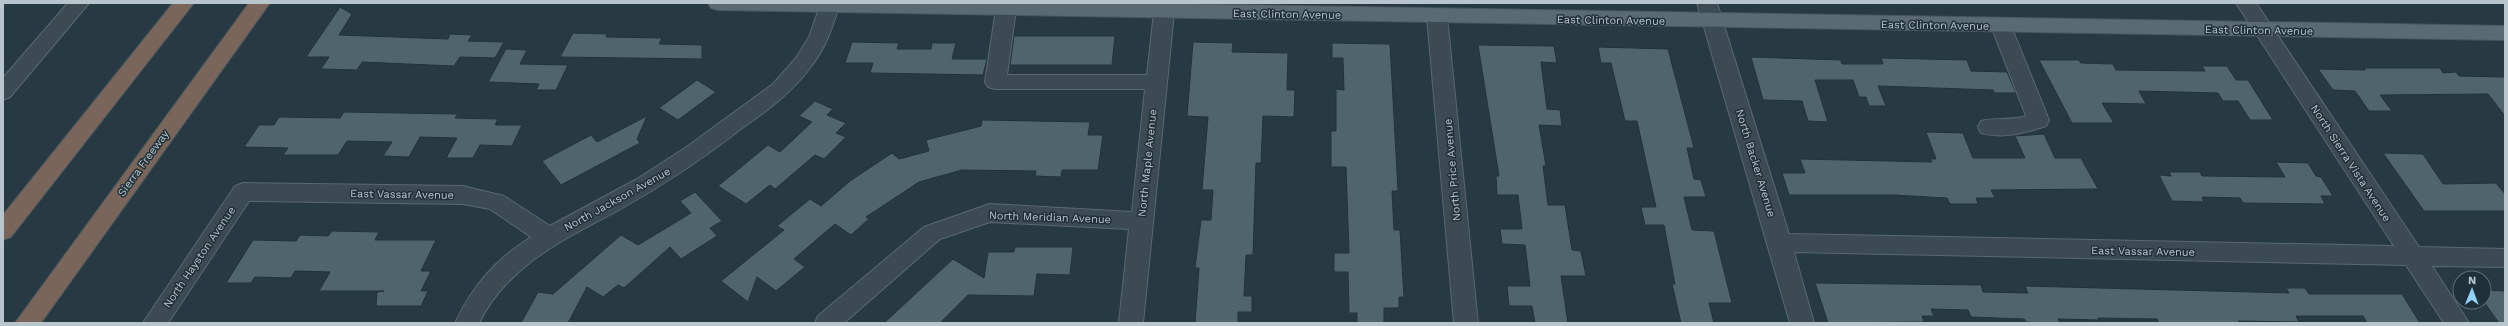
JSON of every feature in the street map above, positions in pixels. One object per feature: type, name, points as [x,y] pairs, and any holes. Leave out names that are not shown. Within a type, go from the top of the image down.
[{"type":"highway","points":[[3,231],[184,3]]},
{"type":"highway","name":"Sierra Freeway","points":[[28,323],[260,3]]},
{"type":"main road","name":"East Clinton Avenue","points":[[718,3],[1006,9],[1164,8],[1437,17],[1709,12],[2001,26],[2505,33]]},
{"type":"street","points":[[3,92],[79,3]]},
{"type":"street","name":"North Sierra Vista Avenue","points":[[2246,3],[2457,323]]},
{"type":"street","name":"North Jackson Avenue","points":[[467,323],[479,299],[515,259],[549,237],[658,177],[696,152],[780,89],[803,63],[819,38],[829,6]]},
{"type":"street","name":"North Maple Avenue","points":[[1131,323],[1164,8]]},
{"type":"street","points":[[1006,9],[995,82],[1156,82]]},
{"type":"street","name":"North Backer Avenue","points":[[1709,12],[1780,243],[1802,323]]},
{"type":"street","name":"North Price Avenue","points":[[1437,17],[1466,323]]},
{"type":"street","points":[[1989,126],[2018,127],[2038,120],[2001,26]]},
{"type":"street","name":"East Vassar Avenue","points":[[243,192],[463,195],[496,202],[549,237]]},
{"type":"street","name":"North Hayston Avenue","points":[[155,323],[243,192]]},
{"type":"street","name":"North Meridian Avenue","points":[[827,323],[932,233],[988,213],[1141,221]]},
{"type":"street","name":"East Vassar Avenue","points":[[1780,243],[2505,258]]},
{"type":"building","points":[[340,7],[352,14],[339,35],[448,39],[450,34],[472,35],[468,41],[504,42],[495,58],[460,57],[454,66],[362,62],[357,70],[321,69],[329,57],[306,57]]},
{"type":"building","points":[[573,33],[607,34],[606,37],[662,38],[659,44],[702,45],[702,59],[560,57]]},
{"type":"building","points":[[1014,36],[1115,36],[1112,65],[1010,65]]},
{"type":"building","points":[[852,42],[899,43],[897,49],[931,49],[932,43],[956,43],[952,59],[987,59],[983,75],[870,73],[873,63],[845,63]]},
{"type":"building","points":[[1193,42],[1233,43],[1232,52],[1288,53],[1287,90],[1295,90],[1294,117],[1263,116],[1261,163],[1256,163],[1253,255],[1246,255],[1244,296],[1252,296],[1252,312],[1238,312],[1238,323],[1195,323],[1199,268],[1195,268],[1201,220],[1211,220],[1213,190],[1202,190],[1208,117],[1187,116]]},
{"type":"building","points":[[1332,43],[1390,44],[1398,191],[1392,191],[1394,230],[1400,230],[1404,297],[1399,297],[1399,308],[1384,308],[1384,323],[1357,323],[1357,313],[1349,313],[1348,272],[1334,272],[1334,253],[1349,253],[1346,167],[1331,167],[1331,131],[1336,131],[1336,89],[1344,90],[1343,58],[1332,58]]},
{"type":"building","points":[[1478,45],[1554,46],[1557,63],[1541,62],[1547,109],[1560,110],[1562,126],[1539,125],[1546,166],[1543,166],[1548,205],[1565,205],[1572,250],[1581,251],[1586,276],[1561,276],[1568,323],[1535,323],[1532,306],[1509,306],[1507,286],[1530,286],[1525,245],[1502,244],[1500,229],[1522,229],[1518,195],[1497,195],[1496,176],[1499,176]]},
{"type":"building","points":[[1598,47],[1668,49],[1694,148],[1687,148],[1694,179],[1701,180],[1706,197],[1684,197],[1692,230],[1714,231],[1732,303],[1709,303],[1714,323],[1681,323],[1672,284],[1675,284],[1664,225],[1645,225],[1641,207],[1656,207],[1637,121],[1625,121],[1611,63],[1601,63]]},
{"type":"building","points":[[506,49],[527,50],[520,64],[568,65],[556,90],[536,90],[539,84],[488,82]]},
{"type":"building","points":[[1751,57],[1841,60],[1842,64],[1883,64],[1881,58],[1967,60],[1971,71],[2007,72],[2016,93],[1995,93],[1993,90],[1878,86],[1886,106],[1869,106],[1866,97],[1859,97],[1853,80],[1815,80],[1828,122],[1808,121],[1802,101],[1763,100]]},
{"type":"building","points":[[2039,60],[2079,60],[2081,63],[2113,64],[2116,70],[2205,71],[2202,66],[2227,66],[2236,80],[2248,80],[2273,120],[2250,120],[2238,101],[2223,101],[2218,93],[2139,91],[2146,104],[2102,103],[2114,123],[2072,123]]},
{"type":"building","points":[[2364,68],[2440,68],[2443,73],[2456,72],[2459,76],[2505,77],[2505,116],[2488,94],[2380,95],[2392,111],[2369,111],[2355,91],[2333,90],[2318,69],[2365,70]]},
{"type":"building","points":[[697,80],[716,92],[678,120],[659,108]]},
{"type":"building","points":[[815,101],[833,109],[827,115],[846,123],[836,133],[846,137],[824,159],[815,155],[775,189],[770,185],[746,204],[718,186],[768,145],[780,152],[812,122],[799,116]]},
{"type":"building","points":[[344,112],[458,114],[455,118],[498,119],[495,125],[522,125],[512,146],[480,145],[473,158],[446,158],[457,138],[420,137],[409,157],[383,156],[392,142],[347,141],[338,155],[283,155],[288,148],[244,147],[259,125],[274,125],[279,117],[340,118]]},
{"type":"building","points":[[647,116],[637,139],[640,143],[561,185],[542,161],[591,135],[597,142]]},
{"type":"building","points":[[982,120],[1090,122],[1088,135],[1103,135],[1098,170],[1062,170],[1061,177],[1035,176],[1036,171],[962,170],[919,182],[866,217],[869,219],[851,235],[835,224],[794,259],[805,267],[776,291],[757,277],[748,302],[721,281],[784,230],[777,226],[810,199],[821,206],[850,181],[892,153],[899,159],[929,151],[926,140],[981,126]]},
{"type":"building","points":[[1926,132],[1963,133],[1973,158],[2025,158],[2015,136],[2044,134],[2055,158],[2081,158],[2098,189],[1991,190],[1995,198],[1976,198],[1978,204],[1950,204],[1947,198],[1894,195],[1789,195],[1782,173],[1805,173],[1800,159],[1932,162],[1930,159],[1936,159]]},
{"type":"building","points":[[2383,153],[2423,154],[2443,184],[2496,183],[2505,194],[2505,211],[2424,211]]},
{"type":"building","points":[[2276,162],[2308,163],[2316,176],[2321,177],[2333,196],[2321,196],[2325,204],[2243,203],[2240,198],[2202,197],[2204,202],[2172,201],[2159,175],[2171,176],[2169,172],[2200,172],[2202,176],[2285,177]]},
{"type":"building","points":[[695,192],[722,221],[710,228],[717,236],[681,259],[670,247],[624,288],[618,285],[603,297],[587,287],[568,323],[521,323],[538,292],[553,294],[621,235],[638,245],[691,213],[680,201]]},
{"type":"building","points":[[332,231],[379,232],[375,240],[436,240],[421,271],[431,271],[421,291],[428,291],[421,306],[376,306],[377,292],[384,291],[319,291],[330,272],[295,271],[291,278],[255,277],[251,283],[226,283],[253,240],[296,241],[300,235],[328,236]]},
{"type":"building","points":[[1015,247],[1073,247],[1070,275],[1037,274],[1034,296],[968,295],[940,323],[884,323],[953,259],[984,278],[988,252],[1014,252]]},
{"type":"building","points":[[1815,283],[1981,285],[1983,292],[2028,293],[2025,286],[2289,293],[2286,288],[2305,288],[2309,294],[2402,294],[2420,323],[2367,323],[2363,316],[2296,316],[2299,322],[2238,321],[2240,323],[2159,323],[2157,319],[2098,318],[2099,320],[2058,319],[2060,323],[2040,323],[2026,322],[2024,319],[1971,317],[1968,310],[1931,309],[1934,316],[1922,316],[1924,322],[1828,323]]},
{"type":"building","points":[[2492,290],[2505,291],[2505,323],[2499,323],[2490,310],[2492,310]]}]
